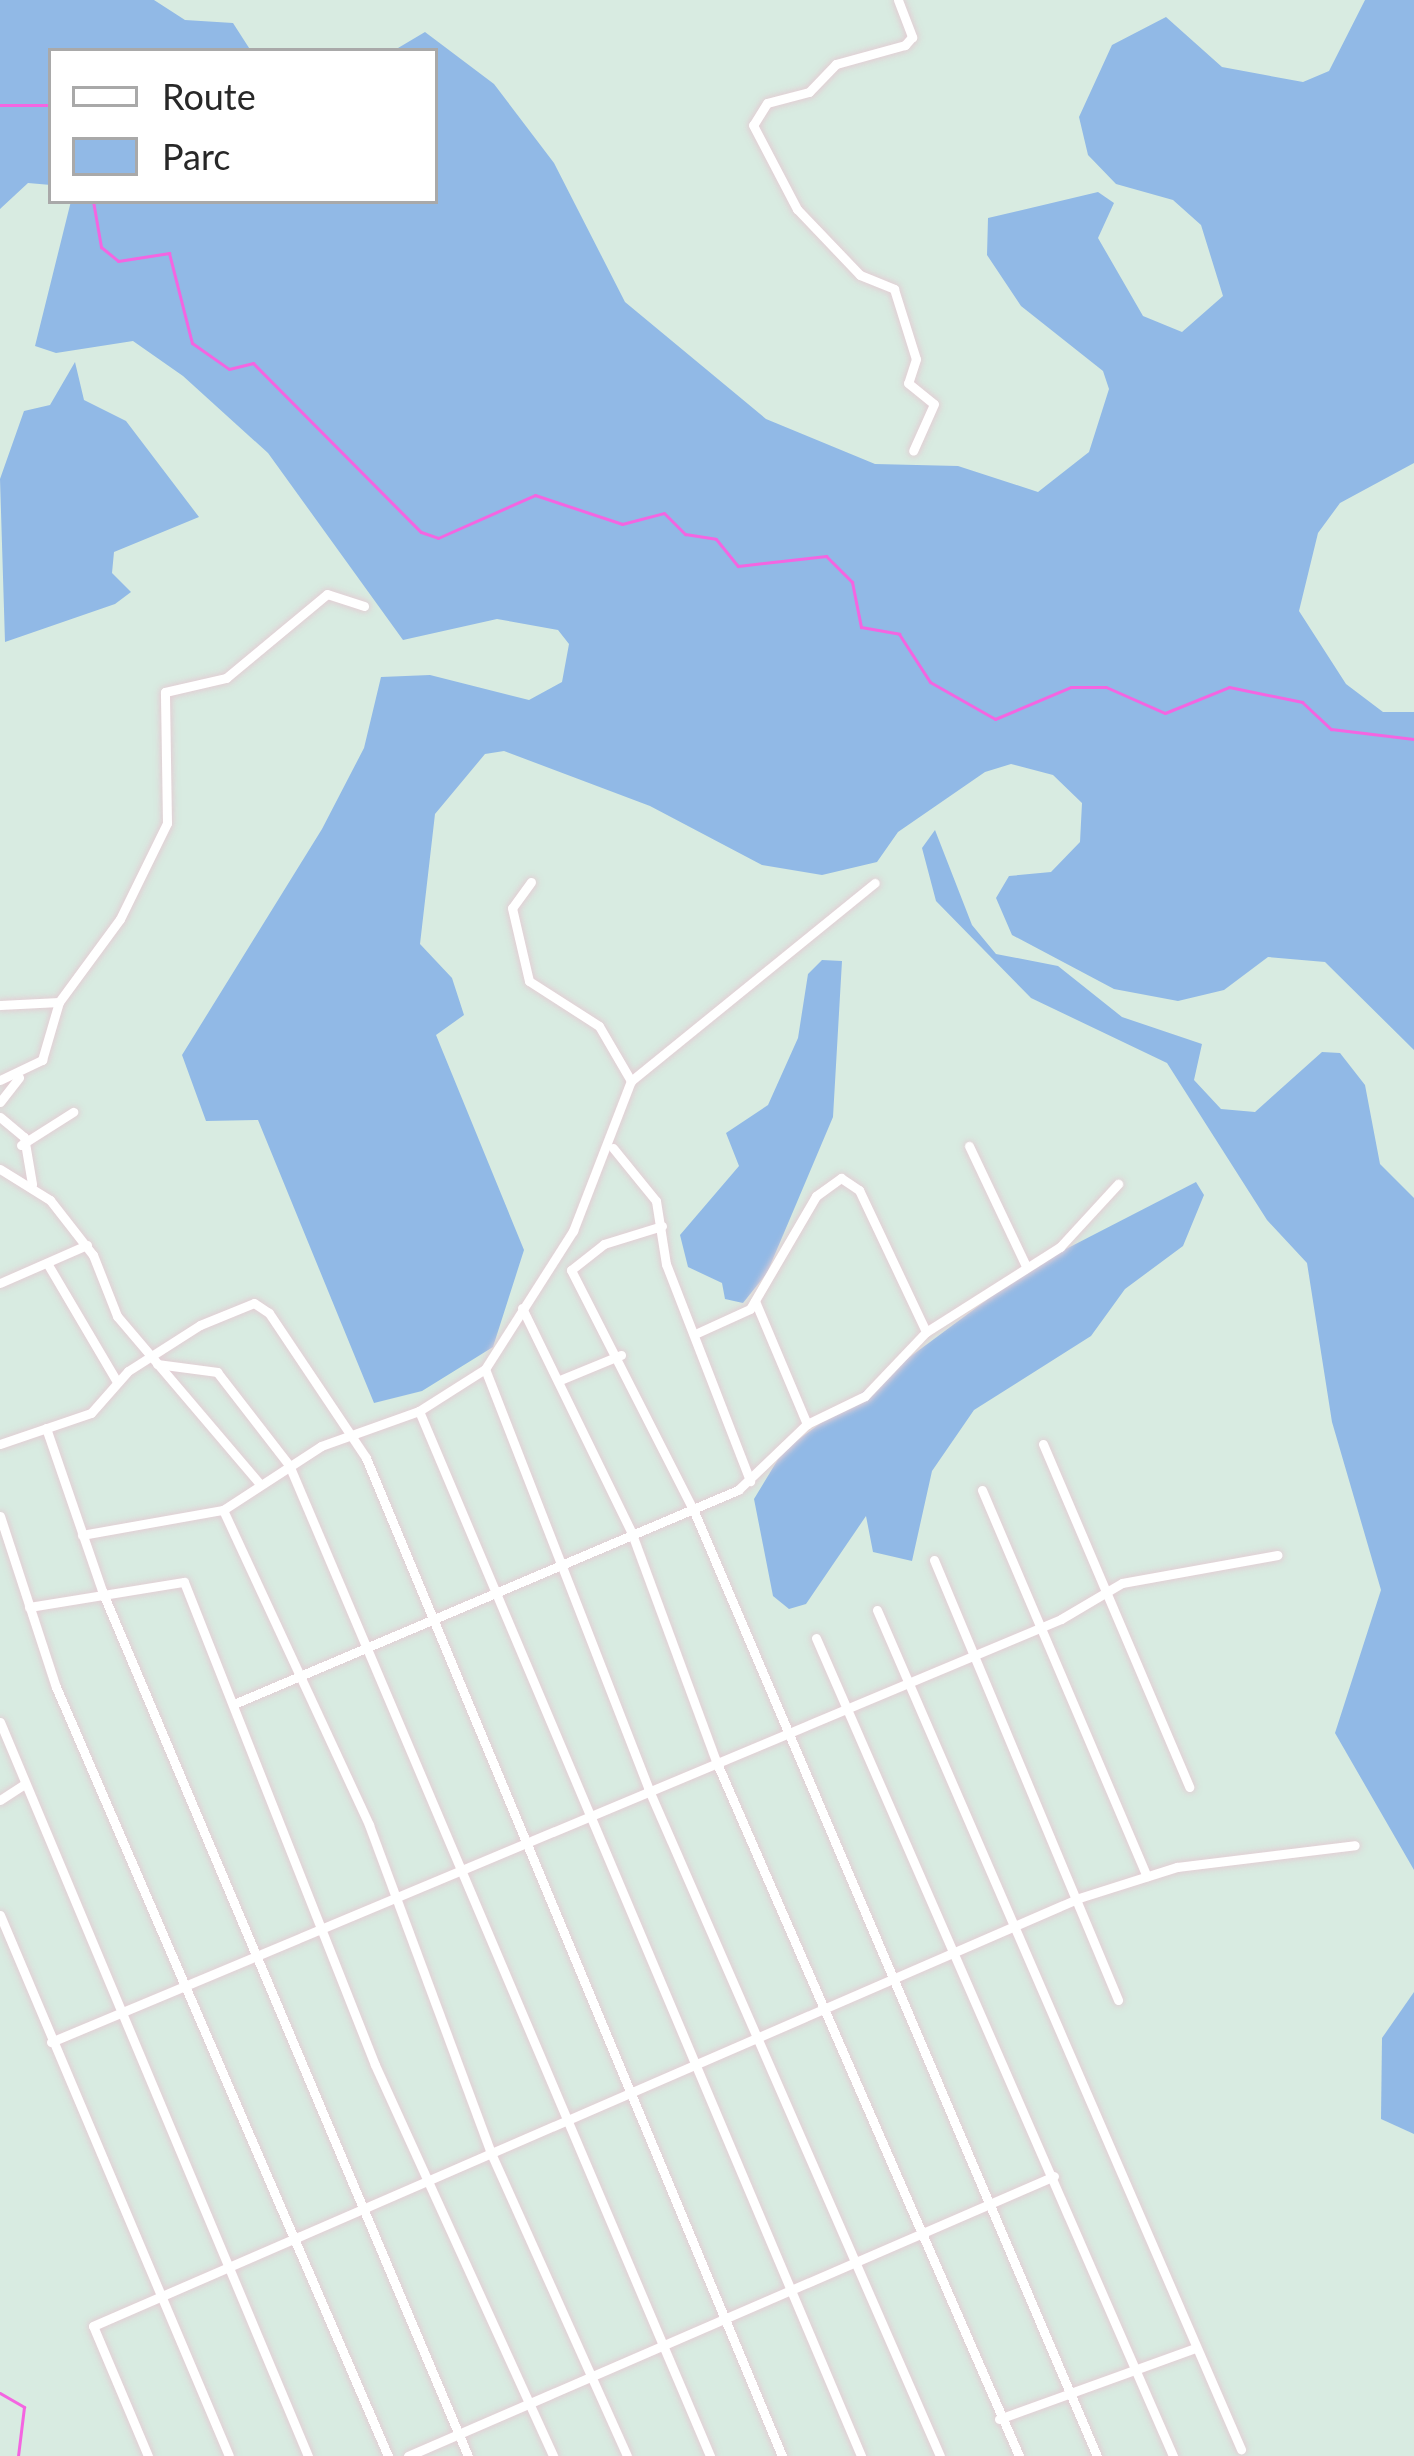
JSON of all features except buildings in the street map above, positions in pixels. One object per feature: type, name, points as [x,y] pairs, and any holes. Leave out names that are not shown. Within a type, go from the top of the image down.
[{"type":"street","points":[[898,0],[912,37],[905,45],[836,64],[808,92],[767,103],[753,125],[797,209],[842,244],[860,275],[894,289],[916,358],[908,383],[934,404],[913,451]]},
{"type":"street","points":[[0,1102],[48,1050],[59,1002],[120,919],[167,823],[165,692],[226,679],[327,594],[364,606]]},
{"type":"street","points":[[531,882],[512,908],[530,981],[599,1026],[631,1081]]},
{"type":"street","points":[[82,1535],[223,1510],[349,1431],[419,1411],[485,1369],[557,1258],[613,1148],[631,1081],[875,883]]},
{"type":"street","points":[[0,1004],[59,1002]]},
{"type":"street","points":[[0,1080],[19,1078]]},
{"type":"street","points":[[21,1145],[73,1112]]},
{"type":"street","points":[[0,1117],[21,1145],[32,1184]]},
{"type":"street","points":[[969,1146],[1026,1266]]},
{"type":"street","points":[[613,1148],[662,1226],[695,1334],[750,1481]]},
{"type":"street","points":[[0,1169],[32,1184],[87,1245],[116,1316],[260,1484]]},
{"type":"street","points":[[695,1334],[755,1301],[817,1196],[841,1178],[859,1190],[926,1332]]},
{"type":"street","points":[[234,1704],[750,1481],[807,1424],[839,1417],[926,1332],[1085,1226],[1118,1184]]},
{"type":"street","points":[[571,1270],[604,1244],[662,1226]]},
{"type":"street","points":[[0,1283],[87,1245]]},
{"type":"street","points":[[557,1258],[571,1270],[621,1355],[693,1509],[783,1734],[1097,2456]]},
{"type":"street","points":[[46,1264],[118,1385]]},
{"type":"street","points":[[755,1301],[807,1424]]},
{"type":"street","points":[[0,1444],[92,1413],[118,1385],[200,1325],[260,1304],[349,1431],[434,1618],[518,1840],[632,2092],[782,2456]]},
{"type":"street","points":[[522,1308],[632,1534],[716,1761],[1018,2456]]},
{"type":"street","points":[[560,1380],[621,1355]]},
{"type":"street","points":[[155,1362],[217,1372],[289,1465],[710,2456]]},
{"type":"street","points":[[485,1369],[648,1788],[940,2456]]},
{"type":"street","points":[[419,1411],[498,1592],[584,1815],[692,2071],[861,2456]]},
{"type":"street","points":[[46,1428],[102,1591],[468,2456]]},
{"type":"street","points":[[1043,1444],[1189,1787]]},
{"type":"street","points":[[982,1490],[1147,1876]]},
{"type":"street","points":[[223,1510],[397,1893],[490,2151],[627,2456]]},
{"type":"street","points":[[0,1516],[29,1607],[388,2456]]},
{"type":"street","points":[[51,2042],[192,1986],[518,1840],[783,1734],[976,1647],[1038,1627],[1145,1577],[1278,1555]]},
{"type":"street","points":[[934,1560],[976,1647],[1118,2000]]},
{"type":"street","points":[[29,1607],[181,1577],[318,1928],[554,2456]]},
{"type":"street","points":[[877,1610],[1241,2449]]},
{"type":"street","points":[[815,1638],[1173,2456]]},
{"type":"street","points":[[0,1722],[308,2456]]},
{"type":"street","points":[[0,1800],[23,1785]]},
{"type":"street","points":[[148,2456],[93,2326],[299,2242],[358,2205],[425,2174],[692,2071],[1078,1898],[1147,1876],[1355,1845]]},
{"type":"street","points":[[0,1915],[229,2456]]},
{"type":"street","points":[[408,2456],[457,2430],[593,2377],[1054,2176]]},
{"type":"street","points":[[999,2419],[1195,2348]]},
{"type":"green space","points":[[0,0],[154,0],[185,20],[233,23],[249,48],[48,48],[48,185],[28,183],[0,209]]},
{"type":"green space","points":[[1365,0],[1414,0],[1414,463],[1340,503],[1318,533],[1299,611],[1346,684],[1383,712],[1414,712],[1414,1050],[1325,962],[1268,957],[1224,990],[1178,1001],[1114,989],[1012,935],[996,898],[1009,876],[1051,872],[1080,842],[1082,803],[1053,775],[1011,764],[985,772],[898,832],[877,862],[822,875],[762,865],[650,806],[504,751],[485,754],[435,814],[420,944],[452,978],[464,1015],[436,1035],[524,1250],[493,1347],[422,1391],[374,1403],[258,1120],[206,1121],[182,1055],[322,829],[364,748],[381,677],[430,675],[529,700],[562,682],[569,644],[558,630],[497,619],[403,640],[268,453],[183,376],[133,341],[56,353],[35,346],[70,204],[438,204],[438,48],[398,48],[425,32],[494,84],[554,163],[625,302],[766,419],[875,464],[958,466],[1038,492],[1089,452],[1109,389],[1103,371],[1021,306],[987,255],[988,218],[1098,192],[1114,203],[1098,238],[1143,316],[1182,332],[1223,296],[1201,225],[1173,200],[1116,184],[1088,155],[1079,117],[1112,45],[1166,17],[1222,67],[1303,82],[1329,71]]},
{"type":"green space","points":[[75,362],[84,400],[126,421],[199,517],[114,552],[112,573],[131,592],[115,604],[5,642],[0,479],[24,411],[50,405]]},
{"type":"green space","points":[[935,830],[972,925],[996,954],[1058,966],[1122,1017],[1202,1044],[1194,1080],[1221,1109],[1255,1112],[1322,1052],[1340,1053],[1365,1085],[1380,1164],[1414,1198],[1414,1870],[1335,1733],[1381,1590],[1332,1422],[1307,1263],[1267,1220],[1167,1063],[1031,998],[936,901],[922,848]]},
{"type":"green space","points":[[822,960],[842,961],[833,1117],[767,1273],[743,1303],[725,1299],[722,1283],[688,1267],[680,1235],[739,1166],[726,1133],[768,1105],[798,1038],[808,974]]},
{"type":"green space","points":[[1196,1182],[1204,1195],[1183,1246],[1125,1289],[1091,1336],[974,1410],[932,1471],[912,1561],[873,1552],[866,1516],[806,1604],[789,1609],[773,1596],[754,1499],[783,1451],[1031,1267]]},
{"type":"green space","points":[[1414,1992],[1414,2134],[1381,2119],[1382,2038]]},
{"type":"waterway","points":[[0,105],[48,105]]},
{"type":"waterway","points":[[94,204],[101,247],[118,261],[169,253],[192,343],[229,369],[253,363],[421,532],[438,538],[535,495],[622,524],[664,513],[685,534],[716,539],[738,566],[826,556],[852,582],[861,627],[899,634],[930,682],[995,719],[1071,687],[1106,687],[1165,713],[1229,687],[1302,702],[1331,729],[1414,739]]},
{"type":"waterway","points":[[0,2393],[24,2407],[18,2456]]}]
